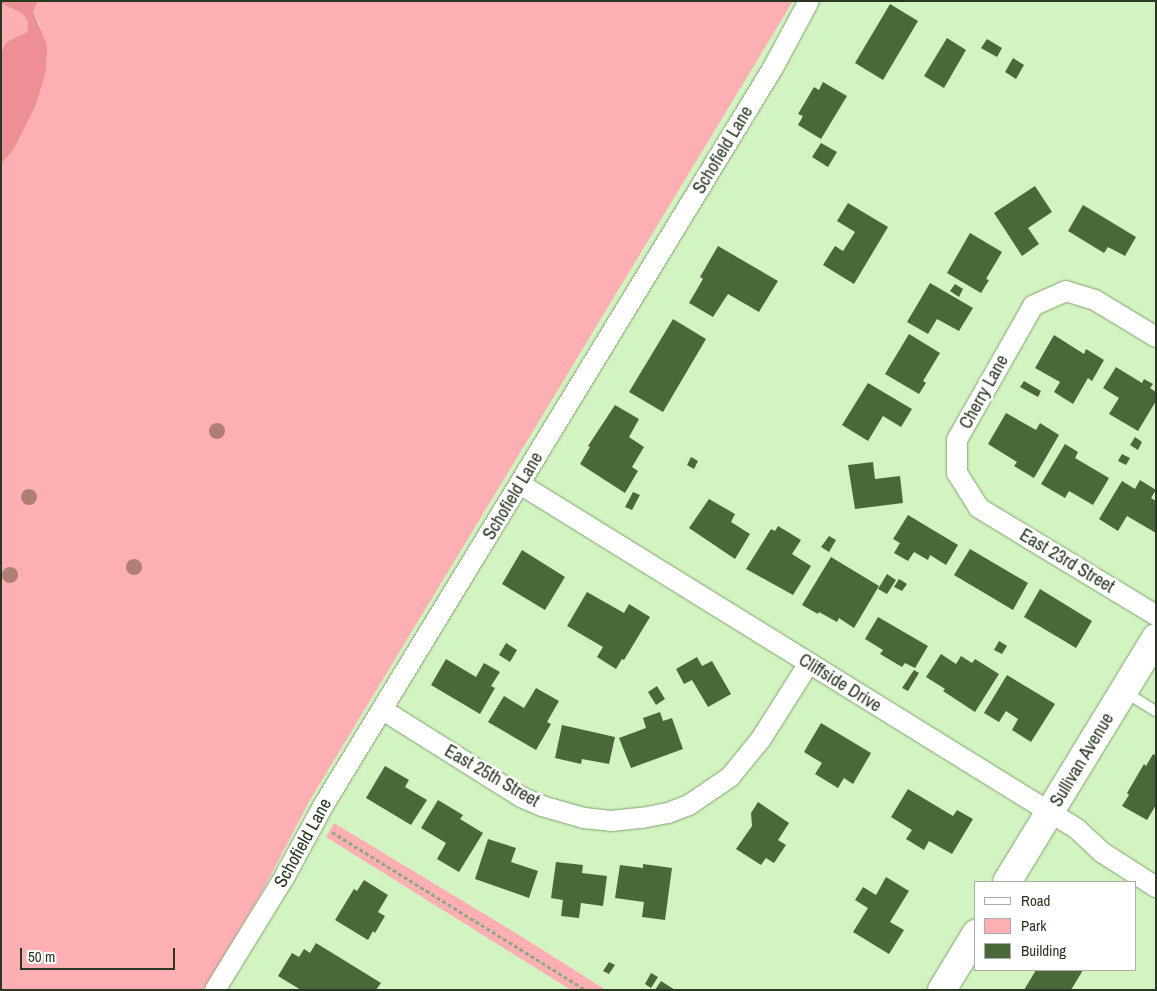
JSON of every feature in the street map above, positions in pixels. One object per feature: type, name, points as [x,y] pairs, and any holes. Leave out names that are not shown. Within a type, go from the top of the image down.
[{"type":"main road","name":"Sullivan Avenue","points":[[1009,881],[1156,638]]},
{"type":"main road","points":[[942,990],[974,937]]},
{"type":"street","name":"Schofield Lane","points":[[215,990],[283,879],[315,821],[773,68],[809,1]]},
{"type":"street","name":"Cherry Lane","points":[[979,508],[957,473],[957,440],[1033,306],[1066,291],[1095,300],[1156,337]]},
{"type":"street","name":"Cliffside Drive","points":[[520,484],[1077,829],[1103,853],[1156,886]]},
{"type":"street","name":"East 23rd Street","points":[[979,508],[1156,614]]},
{"type":"street","name":"East 25th Street","points":[[383,710],[521,797],[542,806],[584,818],[611,821],[642,818],[668,813],[688,805],[730,777],[761,740],[809,663]]},
{"type":"lane","points":[[1124,691],[1156,711]]},
{"type":"path","points":[[315,821],[586,990]]},
{"type":"green space","points":[[38,1],[793,1],[310,800],[261,894],[203,990],[1,990],[1,164],[14,149],[36,105],[46,71],[40,25],[33,11]]},
{"type":"green space","points":[[1,3],[23,14],[28,22],[27,32],[5,44],[1,54]]},
{"type":"green space","points":[[334,823],[606,990],[571,990],[326,837]]},
{"type":"shaded area","points":[[1,1],[38,1],[33,11],[47,45],[46,71],[36,105],[14,149],[1,164],[1,54],[5,44],[27,32],[28,22],[23,14],[1,3]]},
{"type":"building","points":[[890,4],[918,21],[883,80],[855,63]]},
{"type":"building","points":[[947,38],[966,50],[944,88],[924,76]]},
{"type":"building","points":[[987,39],[1002,48],[997,57],[981,48]]},
{"type":"building","points":[[1013,58],[1024,65],[1016,79],[1005,72]]},
{"type":"building","points":[[823,82],[847,96],[821,139],[798,125],[803,116],[798,114],[814,87],[819,90]]},
{"type":"building","points":[[821,143],[837,152],[828,167],[812,157]]},
{"type":"building","points":[[1035,186],[1052,212],[1028,228],[1039,244],[1022,256],[994,213]]},
{"type":"building","points":[[848,203],[888,227],[854,284],[823,265],[835,246],[843,251],[855,232],[837,221]]},
{"type":"building","points":[[1083,205],[1136,237],[1125,256],[1108,247],[1104,253],[1068,231]]},
{"type":"building","points":[[970,233],[1002,252],[986,279],[989,280],[981,293],[947,273]]},
{"type":"building","points":[[718,246],[778,281],[759,312],[728,294],[713,317],[689,303],[703,279],[700,277]]},
{"type":"building","points":[[930,283],[973,308],[959,331],[937,319],[928,334],[907,322]]},
{"type":"building","points":[[955,284],[963,289],[959,297],[950,291]]},
{"type":"building","points":[[673,319],[706,339],[663,412],[629,392]]},
{"type":"building","points":[[909,334],[940,353],[923,381],[926,383],[919,394],[885,374]]},
{"type":"building","points":[[1054,335],[1084,354],[1086,349],[1104,360],[1092,381],[1088,378],[1073,404],[1054,392],[1060,382],[1035,368]]},
{"type":"building","points":[[1116,367],[1142,383],[1144,379],[1153,384],[1150,388],[1156,392],[1156,401],[1138,431],[1109,414],[1119,398],[1103,388]]},
{"type":"building","points":[[1024,381],[1041,391],[1038,397],[1020,387]]},
{"type":"building","points":[[868,383],[912,409],[901,427],[883,416],[868,441],[842,425]]},
{"type":"building","points":[[615,405],[639,419],[629,437],[644,447],[632,467],[638,471],[625,493],[580,464],[590,447],[588,446]]},
{"type":"building","points":[[1006,413],[1036,430],[1040,423],[1059,435],[1034,478],[1014,466],[1017,462],[988,444]]},
{"type":"building","points":[[1135,437],[1142,442],[1138,450],[1130,445]]},
{"type":"building","points":[[1065,444],[1078,452],[1075,458],[1109,478],[1093,505],[1069,491],[1065,498],[1041,484]]},
{"type":"building","points":[[1122,454],[1130,458],[1126,465],[1118,461]]},
{"type":"building","points":[[691,457],[698,461],[694,469],[687,465]]},
{"type":"building","points":[[873,462],[875,479],[900,476],[903,503],[855,509],[848,465]]},
{"type":"building","points":[[1140,480],[1156,490],[1151,498],[1156,501],[1156,533],[1127,516],[1118,531],[1099,519],[1122,481],[1135,489]]},
{"type":"building","points":[[633,492],[640,495],[632,510],[625,507]]},
{"type":"building","points":[[709,499],[735,514],[731,522],[750,534],[735,559],[689,528]]},
{"type":"building","points":[[908,515],[958,545],[946,565],[930,555],[928,560],[914,552],[908,561],[894,553],[900,543],[893,539]]},
{"type":"building","points":[[778,526],[801,540],[792,554],[811,566],[793,595],[746,569],[771,529],[775,531]]},
{"type":"building","points":[[829,536],[836,540],[829,552],[821,547]]},
{"type":"building","points":[[970,549],[1028,583],[1013,610],[954,575]]},
{"type":"building","points":[[522,550],[565,577],[545,610],[502,584]]},
{"type":"building","points":[[831,557],[879,586],[854,628],[839,618],[837,622],[802,605]]},
{"type":"building","points":[[887,574],[896,580],[887,594],[878,589]]},
{"type":"building","points":[[899,579],[907,584],[902,591],[894,587]]},
{"type":"building","points":[[1040,589],[1092,621],[1076,648],[1024,617]]},
{"type":"building","points":[[587,592],[624,613],[629,604],[650,617],[624,660],[622,659],[616,669],[597,657],[603,647],[567,626]]},
{"type":"building","points":[[878,617],[928,646],[915,668],[905,663],[902,667],[880,654],[883,650],[865,639]]},
{"type":"building","points":[[999,641],[1007,646],[1002,654],[994,650]]},
{"type":"building","points":[[506,643],[517,650],[510,662],[499,655]]},
{"type":"building","points":[[941,654],[956,664],[961,656],[972,663],[975,659],[999,674],[975,712],[943,691],[945,689],[926,677]]},
{"type":"building","points":[[697,657],[702,666],[712,661],[731,694],[708,707],[692,680],[684,684],[676,669]]},
{"type":"building","points":[[446,659],[476,677],[484,663],[500,672],[491,686],[495,688],[480,714],[431,685]]},
{"type":"building","points":[[914,670],[919,673],[908,691],[902,688]]},
{"type":"building","points":[[1007,675],[1055,704],[1031,742],[1012,730],[1018,719],[1006,711],[999,722],[984,713]]},
{"type":"building","points":[[657,686],[665,699],[656,705],[648,692]]},
{"type":"building","points":[[536,688],[559,701],[547,722],[551,724],[536,750],[488,722],[504,696],[524,708]]},
{"type":"building","points":[[660,712],[663,721],[672,718],[683,749],[631,768],[619,738],[646,728],[643,718]]},
{"type":"building","points":[[821,723],[871,753],[853,784],[844,778],[838,788],[815,774],[822,763],[804,752]]},
{"type":"building","points":[[562,725],[615,737],[609,764],[582,759],[581,764],[555,758]]},
{"type":"building","points":[[1153,754],[1156,756],[1156,805],[1147,820],[1122,806],[1129,795],[1127,793],[1144,764],[1146,766]]},
{"type":"building","points":[[385,766],[409,780],[405,787],[427,800],[411,825],[366,798]]},
{"type":"building","points":[[908,789],[953,816],[957,810],[973,819],[952,854],[929,841],[924,850],[906,839],[912,830],[891,817]]},
{"type":"building","points":[[438,800],[463,815],[460,819],[483,833],[459,872],[437,859],[446,843],[421,828]]},
{"type":"building","points":[[758,802],[789,823],[778,840],[786,845],[774,863],[766,858],[761,865],[736,849],[752,826],[751,813]]},
{"type":"building","points":[[488,839],[516,848],[511,862],[538,871],[529,898],[475,879]]},
{"type":"building","points":[[556,862],[583,865],[582,873],[607,876],[603,906],[581,903],[579,918],[561,916],[563,900],[551,898]]},
{"type":"building","points":[[643,864],[672,868],[665,920],[642,917],[644,902],[615,898],[620,865],[643,868]]},
{"type":"building","points":[[886,877],[909,891],[890,922],[904,930],[889,954],[853,932],[868,908],[855,900],[863,887],[876,895]]},
{"type":"building","points":[[364,880],[388,895],[378,912],[385,916],[375,933],[373,931],[368,940],[335,920],[354,889],[357,891]]},
{"type":"building","points":[[316,943],[381,983],[376,990],[301,990],[278,976],[292,953],[299,957],[304,949],[310,953]]},
{"type":"building","points":[[609,962],[615,965],[609,974],[603,971]]},
{"type":"building","points":[[1035,971],[1082,971],[1071,990],[1024,990]]},
{"type":"building","points":[[651,973],[658,977],[651,988],[645,984]]},
{"type":"building","points":[[661,981],[675,990],[655,990]]}]
